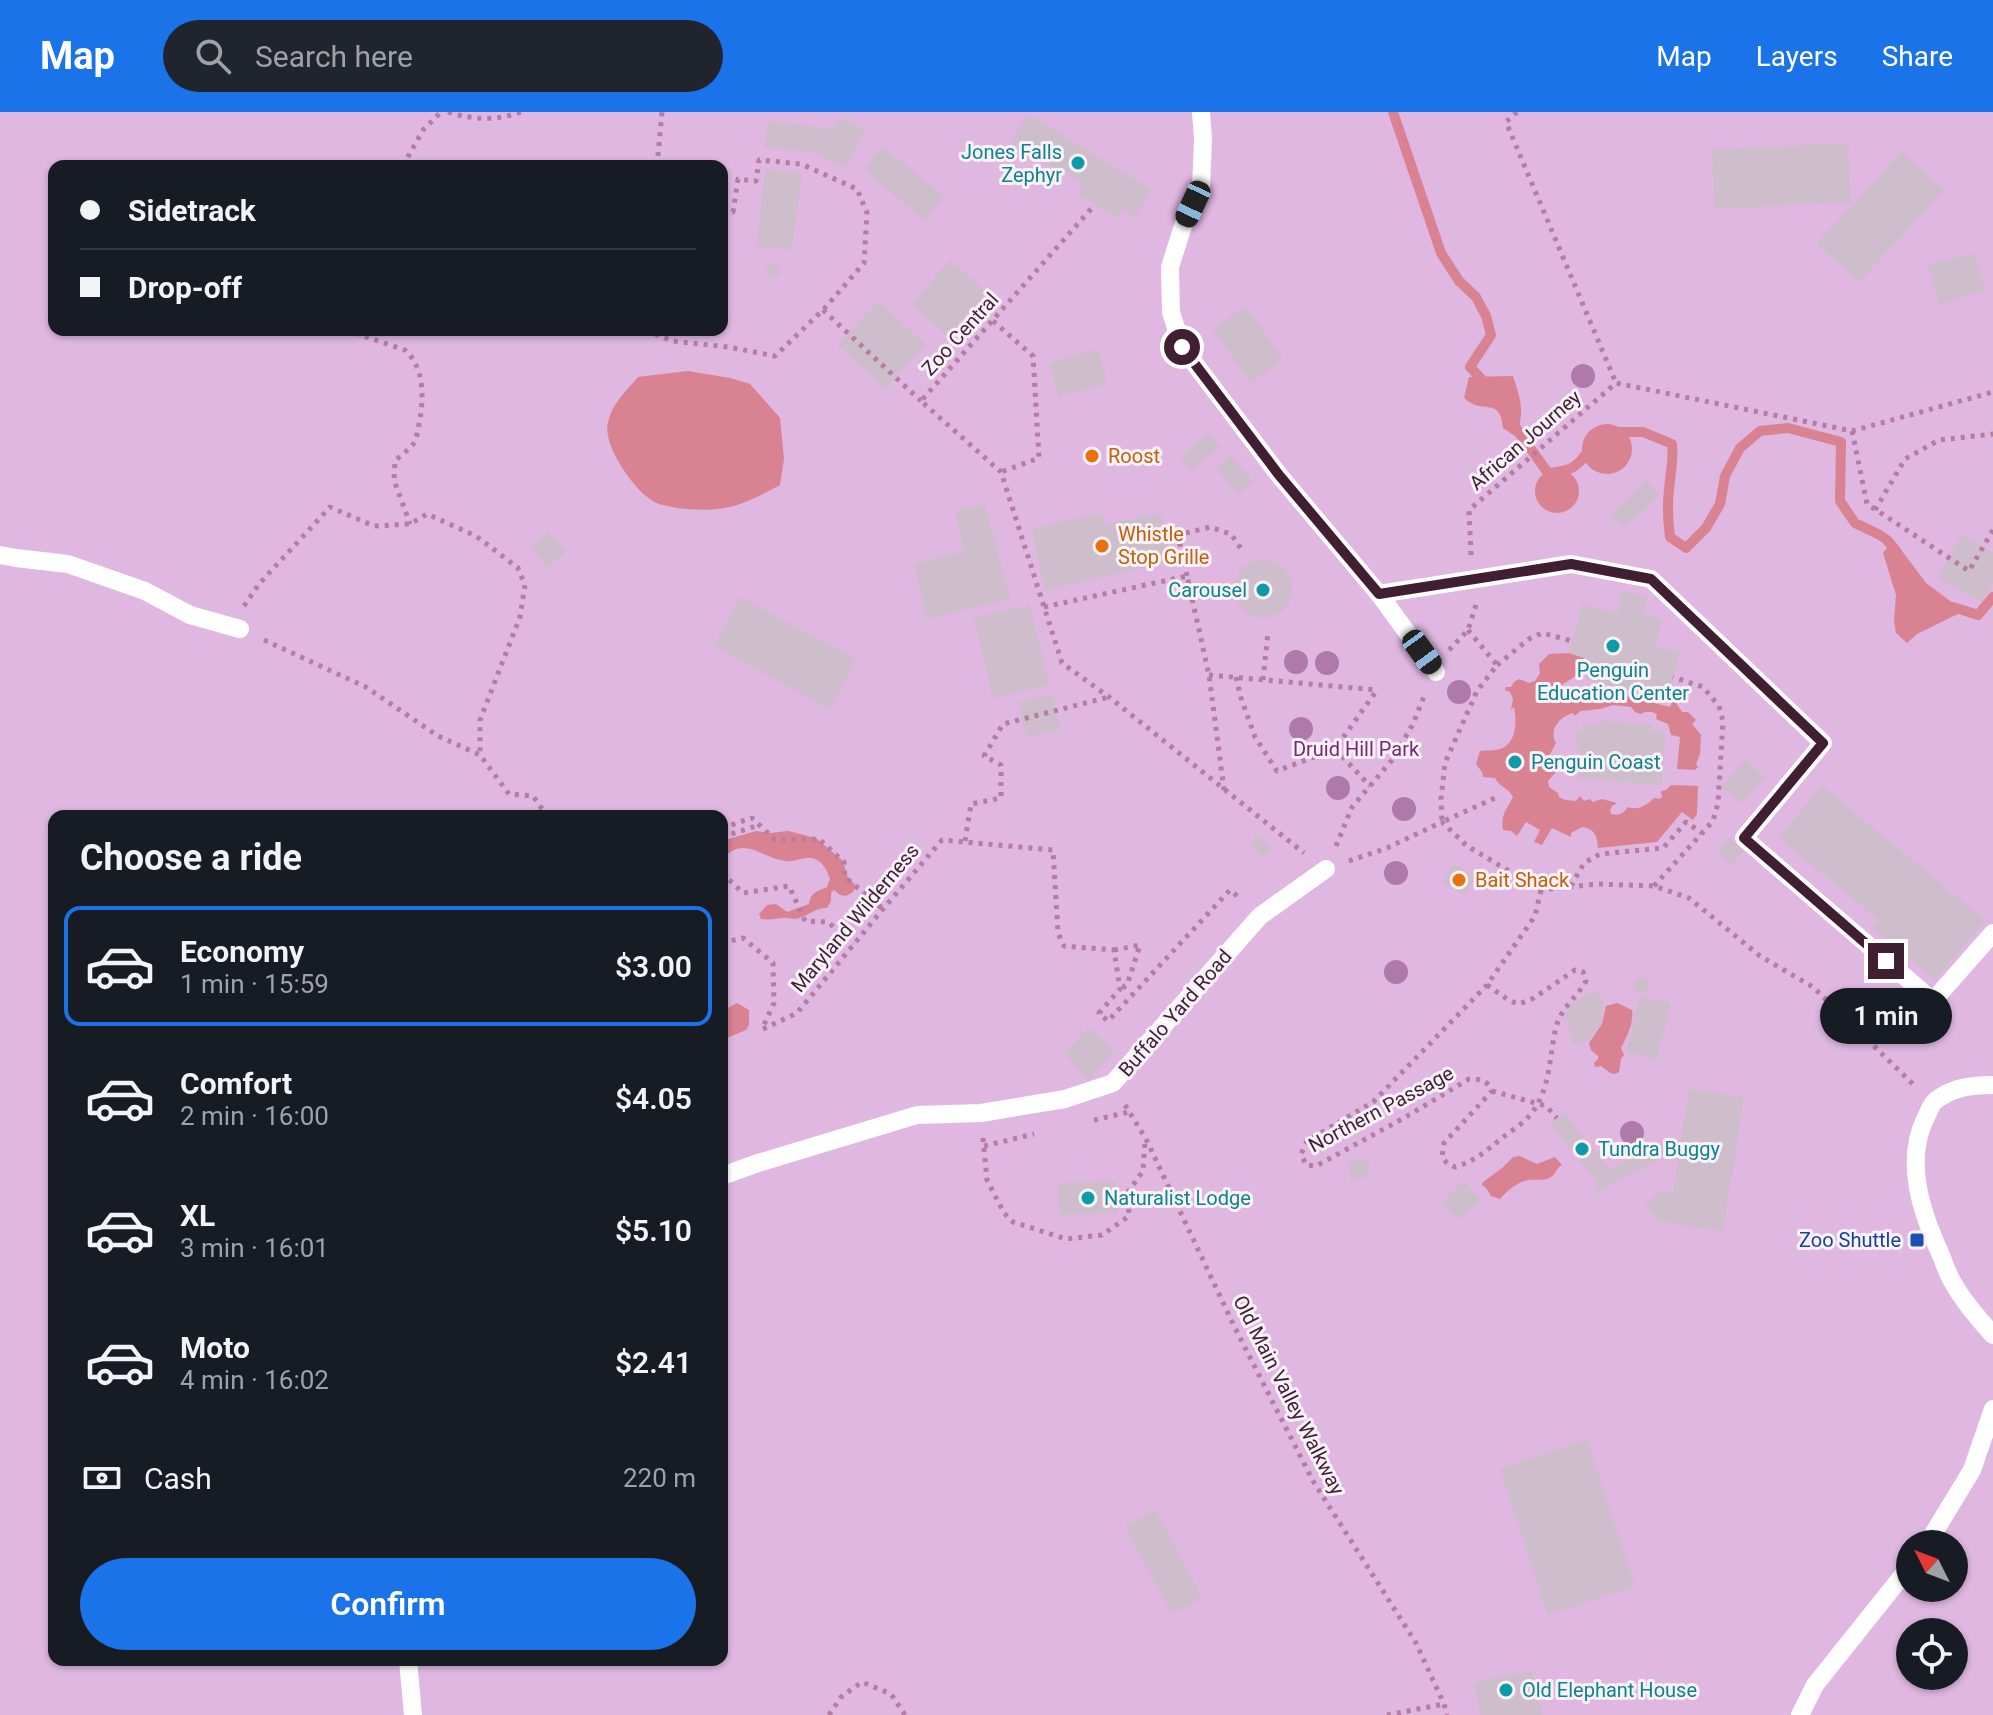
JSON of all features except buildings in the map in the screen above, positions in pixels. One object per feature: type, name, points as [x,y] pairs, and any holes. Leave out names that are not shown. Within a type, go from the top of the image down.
[{"type":"lane","points":[[1201,112],[1201,189],[1183,226],[1170,267],[1171,312],[1182,347],[1279,475],[1379,594],[1436,672]]},
{"type":"lane","points":[[0,555],[68,564],[145,591],[190,615],[240,629]]},
{"type":"lane","points":[[1379,594],[1473,570],[1571,564],[1651,579],[1823,743],[1744,838],[1933,1001],[1993,933]]},
{"type":"lane","name":"Buffalo Yard Road","points":[[728,1174],[917,1115],[981,1113],[1065,1099],[1113,1083],[1260,916],[1326,869]]},
{"type":"lane","points":[[1993,1085],[1968,1085],[1950,1091],[1933,1103],[1921,1127],[1915,1180],[1927,1224],[1951,1281],[1993,1335]]},
{"type":"lane","points":[[1936,1530],[1972,1470],[1993,1409]]},
{"type":"lane","points":[[1800,1715],[1815,1685],[1896,1584]]},
{"type":"lane","points":[[409,1666],[413,1715]]},
{"type":"path","points":[[406,160],[423,130],[441,112]]},
{"type":"path","points":[[448,112],[479,120],[521,112]]},
{"type":"path","points":[[658,160],[662,112]]},
{"type":"path","points":[[1517,112],[1506,122],[1616,383],[1852,431],[1993,392]]},
{"type":"path","points":[[660,336],[672,341],[775,356],[823,310],[864,263],[867,213],[857,189],[801,164],[759,160],[756,181],[738,179],[733,212],[728,211]]},
{"type":"path","name":"Zoo Central","points":[[1001,472],[921,401],[1091,209]]},
{"type":"path","points":[[823,310],[921,401]]},
{"type":"path","points":[[993,321],[1033,356],[1039,458],[1001,472],[1062,663],[1326,869],[1387,848],[1495,798]]},
{"type":"path","points":[[364,336],[405,350],[412,356],[419,374],[423,394],[415,442],[395,461],[394,480],[410,524]]},
{"type":"path","name":"African Journey","points":[[1326,869],[1352,807],[1392,760],[1447,652],[1468,630],[1476,603],[1469,510],[1616,383]]},
{"type":"path","points":[[1852,431],[1867,504],[1875,510],[1969,571],[1993,530]]},
{"type":"path","points":[[1875,510],[1905,459],[1939,440],[1993,434]]},
{"type":"path","points":[[480,755],[480,720],[520,617],[525,585],[518,568],[476,536],[427,514],[410,524],[374,526],[330,507],[259,584],[242,608],[240,629],[366,687],[438,736],[480,755],[509,794],[533,796],[543,810]]},
{"type":"path","points":[[1224,791],[1209,675],[1178,535],[1210,527],[1231,534],[1244,553]]},
{"type":"path","points":[[1044,607],[1187,576]]},
{"type":"path","points":[[1468,630],[1497,665]]},
{"type":"path","points":[[1263,680],[1268,632]]},
{"type":"path","points":[[1572,641],[1542,633],[1529,639],[1497,665],[1477,691],[1445,763],[1442,822],[1467,846],[1541,890],[1597,884],[1654,886],[1689,898],[1760,956],[1813,987],[1933,1103]]},
{"type":"path","points":[[1209,675],[1236,677],[1377,690],[1335,749],[1277,771],[1255,737],[1236,677]]},
{"type":"path","points":[[1654,886],[1713,821],[1718,803],[1723,721],[1719,706],[1703,687],[1673,677]]},
{"type":"path","points":[[965,841],[971,804],[1001,798],[1001,765],[984,756],[1003,724],[1109,697]]},
{"type":"path","points":[[1335,749],[1370,786]]},
{"type":"path","points":[[728,826],[752,818],[775,840],[819,839],[844,862],[845,877],[883,909]]},
{"type":"path","points":[[1570,887],[1584,863],[1600,854],[1663,848],[1686,822],[1702,833]]},
{"type":"path","points":[[728,835],[759,825]]},
{"type":"path","name":"Maryland Wilderness","points":[[728,942],[743,938],[773,963],[774,1003],[763,1029],[797,1013],[942,840],[1053,850],[1058,933],[1064,946],[1114,950],[1140,945],[1127,985],[1099,1013],[1108,1021],[1230,890]]},
{"type":"path","points":[[728,879],[743,893],[789,886],[805,921],[828,922],[853,944]]},
{"type":"path","name":"Northern Passage","points":[[1541,890],[1535,916],[1487,985],[1373,1102],[1307,1141],[1301,1154],[1306,1165],[1316,1166],[1469,1079],[1481,1079],[1488,1083],[1492,1091],[1546,1106],[1557,1118]]},
{"type":"path","points":[[1114,950],[1120,989]]},
{"type":"path","points":[[1487,985],[1519,1004],[1534,998],[1575,970],[1583,972],[1586,981],[1560,1016],[1547,1076],[1539,1102],[1529,1117],[1472,1162],[1455,1167],[1447,1163],[1442,1157],[1444,1143],[1492,1091]]},
{"type":"path","name":"Old Main Valley Walkway","points":[[1113,1083],[1146,1139],[1235,1328],[1313,1481],[1416,1643],[1447,1715]]},
{"type":"path","points":[[981,1113],[987,1180],[1004,1213],[1013,1222],[1066,1239],[1102,1235],[1129,1216],[1128,1192],[1143,1171],[1146,1139]]},
{"type":"path","points":[[829,1715],[841,1697],[862,1682],[891,1694],[905,1715]]},
{"type":"path","points":[[1387,1715],[1444,1704]]},
{"type":"green space","name":"Druid Hill Park","points":[[0,112],[1993,112],[1993,1715],[0,1715]]},
{"type":"shaded area","points":[[688,371],[750,384],[780,418],[784,459],[780,485],[734,506],[702,510],[657,503],[636,486],[620,465],[610,442],[607,431],[613,409],[638,377]]},
{"type":"shaded area","points":[[1513,376],[1521,413],[1515,436],[1503,428],[1501,418],[1494,409],[1478,406],[1464,398],[1469,377]]},
{"type":"shaded area","points":[[1597,425],[1617,425],[1631,439],[1631,459],[1617,473],[1597,473],[1583,459],[1583,439]]},
{"type":"shaded area","points":[[1557,469],[1572,476],[1579,491],[1572,506],[1557,513],[1542,506],[1535,491],[1542,476]]},
{"type":"shaded area","points":[[1893,539],[1926,583],[1964,611],[1917,634],[1907,643],[1896,633],[1896,595],[1883,553]]},
{"type":"shaded area","name":"Penguin Coast","points":[[1569,653],[1584,658],[1576,676],[1550,692],[1556,700],[1579,701],[1586,697],[1590,687],[1670,707],[1672,702],[1676,703],[1682,712],[1688,712],[1696,720],[1692,724],[1701,735],[1698,767],[1695,770],[1677,769],[1680,737],[1671,735],[1668,724],[1656,719],[1654,713],[1641,714],[1631,707],[1613,705],[1568,715],[1554,729],[1556,743],[1549,756],[1558,766],[1548,781],[1549,787],[1565,800],[1576,801],[1580,796],[1584,801],[1602,799],[1617,803],[1610,810],[1611,814],[1619,815],[1628,807],[1639,808],[1654,798],[1659,799],[1662,797],[1661,791],[1671,785],[1698,786],[1697,814],[1693,820],[1682,812],[1657,842],[1598,848],[1594,834],[1582,827],[1571,833],[1571,837],[1552,828],[1542,845],[1534,842],[1540,830],[1526,822],[1517,836],[1503,830],[1503,816],[1513,797],[1495,778],[1483,777],[1476,764],[1480,751],[1500,749],[1513,737],[1515,713],[1514,707],[1511,710],[1513,699],[1506,687],[1511,687],[1519,679],[1529,683],[1535,681],[1540,673],[1539,664],[1549,654]]},
{"type":"shaded area","points":[[756,831],[788,831],[816,838],[843,861],[847,876],[856,886],[846,896],[834,890],[827,908],[800,918],[761,919],[759,914],[767,905],[776,904],[787,912],[809,904],[812,895],[827,887],[830,879],[823,865],[812,858],[785,861],[745,848],[728,854],[728,839]]},
{"type":"shaded area","points":[[737,1003],[749,1010],[749,1025],[746,1030],[728,1038],[728,1008]]},
{"type":"shaded area","points":[[1617,1003],[1632,1010],[1632,1015],[1630,1029],[1621,1048],[1624,1055],[1619,1072],[1615,1074],[1601,1066],[1595,1067],[1598,1056],[1589,1043],[1602,1024],[1606,1006]]},
{"type":"shaded area","points":[[1520,1156],[1537,1164],[1555,1157],[1562,1165],[1549,1178],[1520,1183],[1500,1199],[1491,1196],[1483,1182],[1513,1157]]},
{"type":"waterway","points":[[1393,112],[1441,253],[1459,281],[1476,297],[1486,316],[1491,335],[1470,367],[1487,385]]},
{"type":"waterway","points":[[1513,419],[1513,424],[1548,473],[1573,467],[1589,449]]},
{"type":"waterway","points":[[1614,432],[1643,432],[1672,444],[1668,502],[1670,537],[1686,548],[1706,528],[1720,504],[1725,476],[1740,448],[1760,431],[1788,428],[1841,442],[1840,501],[1855,523],[1880,535],[1897,552]]},
{"type":"waterway","points":[[1953,607],[1978,615],[1993,597]]},
{"type":"place","name":"Jones Falls Zephyr","points":[[1078,163]]},
{"type":"place","name":"Roost","points":[[1092,456]]},
{"type":"place","name":"Whistle Stop Grille","points":[[1102,546]]},
{"type":"place","name":"Carousel","points":[[1263,590]]},
{"type":"place","name":"Penguin Education Center","points":[[1613,646]]},
{"type":"place","name":"Penguin Coast","points":[[1515,762]]},
{"type":"place","name":"Bait Shack","points":[[1459,880]]},
{"type":"place","name":"Tundra Buggy","points":[[1582,1149]]},
{"type":"place","name":"Naturalist Lodge","points":[[1088,1198]]},
{"type":"place","name":"Zoo Shuttle","points":[[1917,1240]]},
{"type":"place","name":"Old Elephant House","points":[[1506,1690]]},
{"type":"route","points":[[1182,347],[1279,475],[1379,594],[1571,564],[1651,579],[1823,743],[1744,838],[1886,961]]}]
